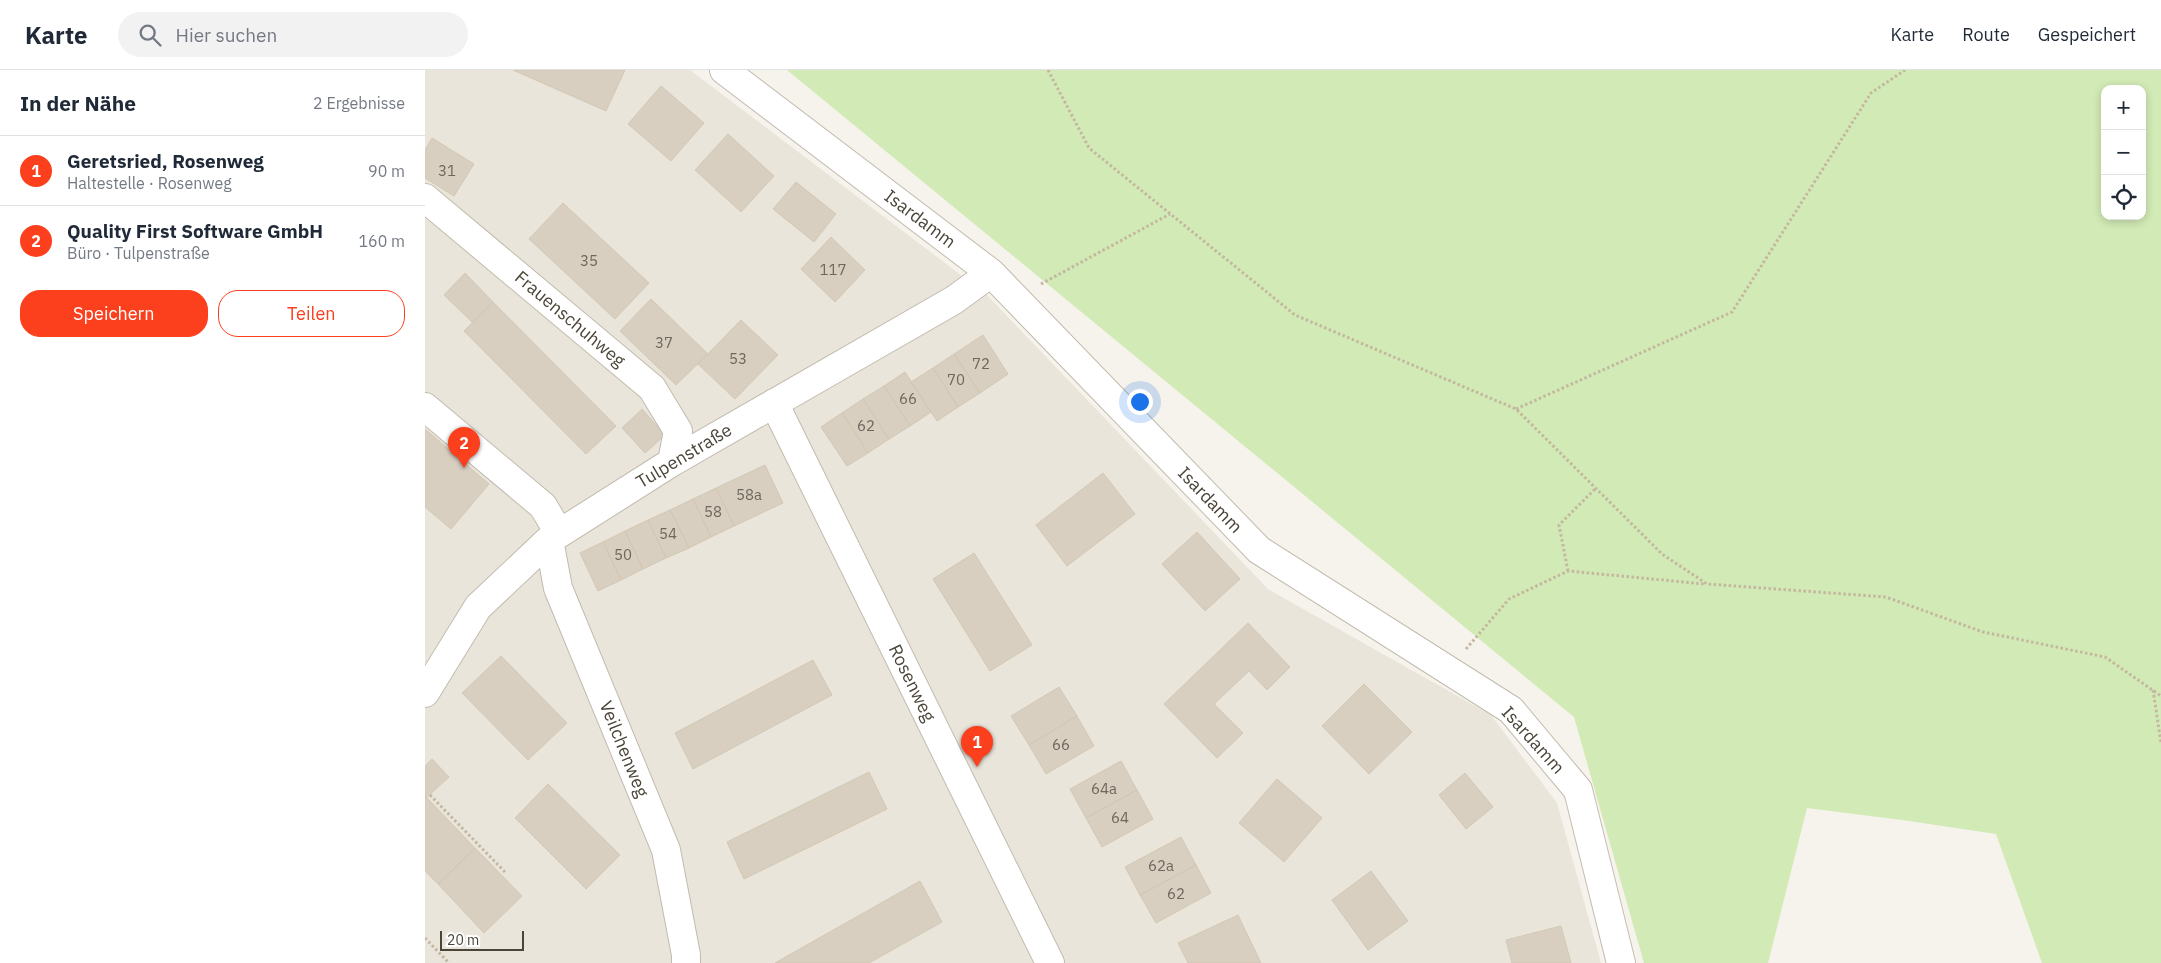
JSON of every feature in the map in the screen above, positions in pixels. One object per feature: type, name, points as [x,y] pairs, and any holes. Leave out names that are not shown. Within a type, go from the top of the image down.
[{"type":"street","name":"Isardamm","points":[[724,70],[991,273],[1259,550],[1511,710],[1577,790],[1621,963]]},
{"type":"street","name":"Frauenschuhweg","points":[[425,198],[652,388],[678,431],[672,462]]},
{"type":"street","name":"Tulpenstraße","points":[[425,692],[478,608],[554,536],[672,462],[954,300],[991,273]]},
{"type":"street","name":"Rosenweg","points":[[774,403],[1050,963]]},
{"type":"street","points":[[425,407],[543,506],[554,536]]},
{"type":"street","name":"Veilchenweg","points":[[554,536],[558,588],[666,850],[686,963]]},
{"type":"path","points":[[1048,70],[1089,148],[1295,315],[1516,409],[1662,554],[1707,584]]},
{"type":"path","points":[[1516,409],[1732,312],[1871,93],[1905,70]]},
{"type":"path","points":[[1015,298],[1170,214]]},
{"type":"path","points":[[1568,571],[1559,526],[1596,488]]},
{"type":"path","points":[[1447,670],[1509,599],[1568,571],[1707,584],[1886,597],[1983,632],[2105,657],[2161,696]]},
{"type":"path","points":[[2153,690],[2161,743]]},
{"type":"path","points":[[430,795],[506,873]]},
{"type":"path","points":[[425,938],[449,963]]},
{"type":"shaded area","points":[[425,70],[690,70],[986,294],[1268,589],[1491,715],[1557,803],[1601,963],[425,963]]},
{"type":"green space","points":[[787,70],[2161,70],[2161,963],[2042,963],[1996,834],[1807,808],[1768,963],[1644,963],[1574,717]]},
{"type":"building","points":[[513,70],[625,70],[606,111]]},
{"type":"building","points":[[661,86],[704,123],[671,161],[628,124]]},
{"type":"building","points":[[728,134],[774,176],[741,212],[695,170]]},
{"type":"building","points":[[432,138],[474,164],[454,196],[425,178],[425,150]]},
{"type":"building","points":[[796,182],[836,214],[814,242],[773,209]]},
{"type":"building","points":[[563,203],[649,283],[615,319],[529,239]]},
{"type":"building","points":[[831,237],[865,270],[835,302],[801,269]]},
{"type":"building","points":[[465,273],[493,302],[473,323],[444,295]]},
{"type":"building","points":[[651,299],[708,354],[676,385],[620,331]]},
{"type":"building","points":[[493,302],[616,426],[586,454],[464,331]]},
{"type":"building","points":[[741,320],[778,355],[735,399],[698,364]]},
{"type":"building","points":[[983,335],[1008,374],[980,393],[954,354]]},
{"type":"building","points":[[954,354],[980,393],[958,407],[933,368]]},
{"type":"building","points":[[933,368],[958,407],[937,421],[911,382]]},
{"type":"building","points":[[905,372],[931,412],[910,426],[884,386]]},
{"type":"building","points":[[884,386],[910,426],[889,439],[863,399]]},
{"type":"building","points":[[863,399],[889,439],[868,453],[842,413]]},
{"type":"building","points":[[642,409],[665,435],[645,453],[622,428]]},
{"type":"building","points":[[842,413],[868,453],[847,466],[821,427]]},
{"type":"building","points":[[425,429],[489,484],[451,529],[425,507]]},
{"type":"building","points":[[765,465],[783,503],[734,526],[716,488]]},
{"type":"building","points":[[1103,473],[1135,514],[1067,566],[1036,525]]},
{"type":"building","points":[[716,488],[734,526],[711,537],[693,499]]},
{"type":"building","points":[[693,499],[711,537],[689,548],[670,510]]},
{"type":"building","points":[[670,510],[689,548],[666,558],[648,520]]},
{"type":"building","points":[[648,520],[666,558],[643,569],[625,531]]},
{"type":"building","points":[[625,531],[643,569],[621,580],[603,542]]},
{"type":"building","points":[[1197,532],[1240,579],[1205,611],[1162,564]]},
{"type":"building","points":[[603,542],[621,580],[598,591],[580,553]]},
{"type":"building","points":[[974,553],[1032,645],[990,671],[933,579]]},
{"type":"building","points":[[1248,623],[1290,667],[1267,690],[1249,671],[1214,704],[1243,733],[1217,758],[1164,704]]},
{"type":"building","points":[[501,656],[567,723],[528,760],[462,693]]},
{"type":"building","points":[[813,660],[832,695],[693,769],[675,733]]},
{"type":"building","points":[[1364,684],[1412,732],[1369,774],[1322,726]]},
{"type":"building","points":[[1059,687],[1077,716],[1029,745],[1011,716]]},
{"type":"building","points":[[1077,716],[1094,746],[1046,774],[1029,745]]},
{"type":"building","points":[[432,759],[449,777],[425,799],[425,766]]},
{"type":"building","points":[[1121,761],[1137,790],[1086,818],[1070,789]]},
{"type":"building","points":[[869,772],[887,809],[744,879],[727,842]]},
{"type":"building","points":[[1465,773],[1493,807],[1466,829],[1439,795]]},
{"type":"building","points":[[1277,779],[1322,818],[1284,862],[1239,823]]},
{"type":"building","points":[[548,784],[620,855],[586,889],[515,818]]},
{"type":"building","points":[[1137,790],[1153,819],[1102,847],[1086,818]]},
{"type":"building","points":[[427,798],[475,848],[438,884],[425,871],[425,799]]},
{"type":"building","points":[[1181,837],[1196,865],[1140,895],[1125,867]]},
{"type":"building","points":[[475,848],[522,896],[484,933],[438,884]]},
{"type":"building","points":[[1196,865],[1211,893],[1156,923],[1140,895]]},
{"type":"building","points":[[1371,871],[1408,921],[1368,950],[1332,900]]},
{"type":"building","points":[[920,881],[942,922],[869,963],[775,963]]},
{"type":"building","points":[[1238,915],[1261,963],[1188,963],[1178,943]]},
{"type":"building","points":[[1561,926],[1571,963],[1512,963],[1506,940]]},
{"type":"place","name":"Quality First Software GmbH","points":[[464,468]]},
{"type":"place","name":"Geretsried, Rosenweg","points":[[977,767]]}]
